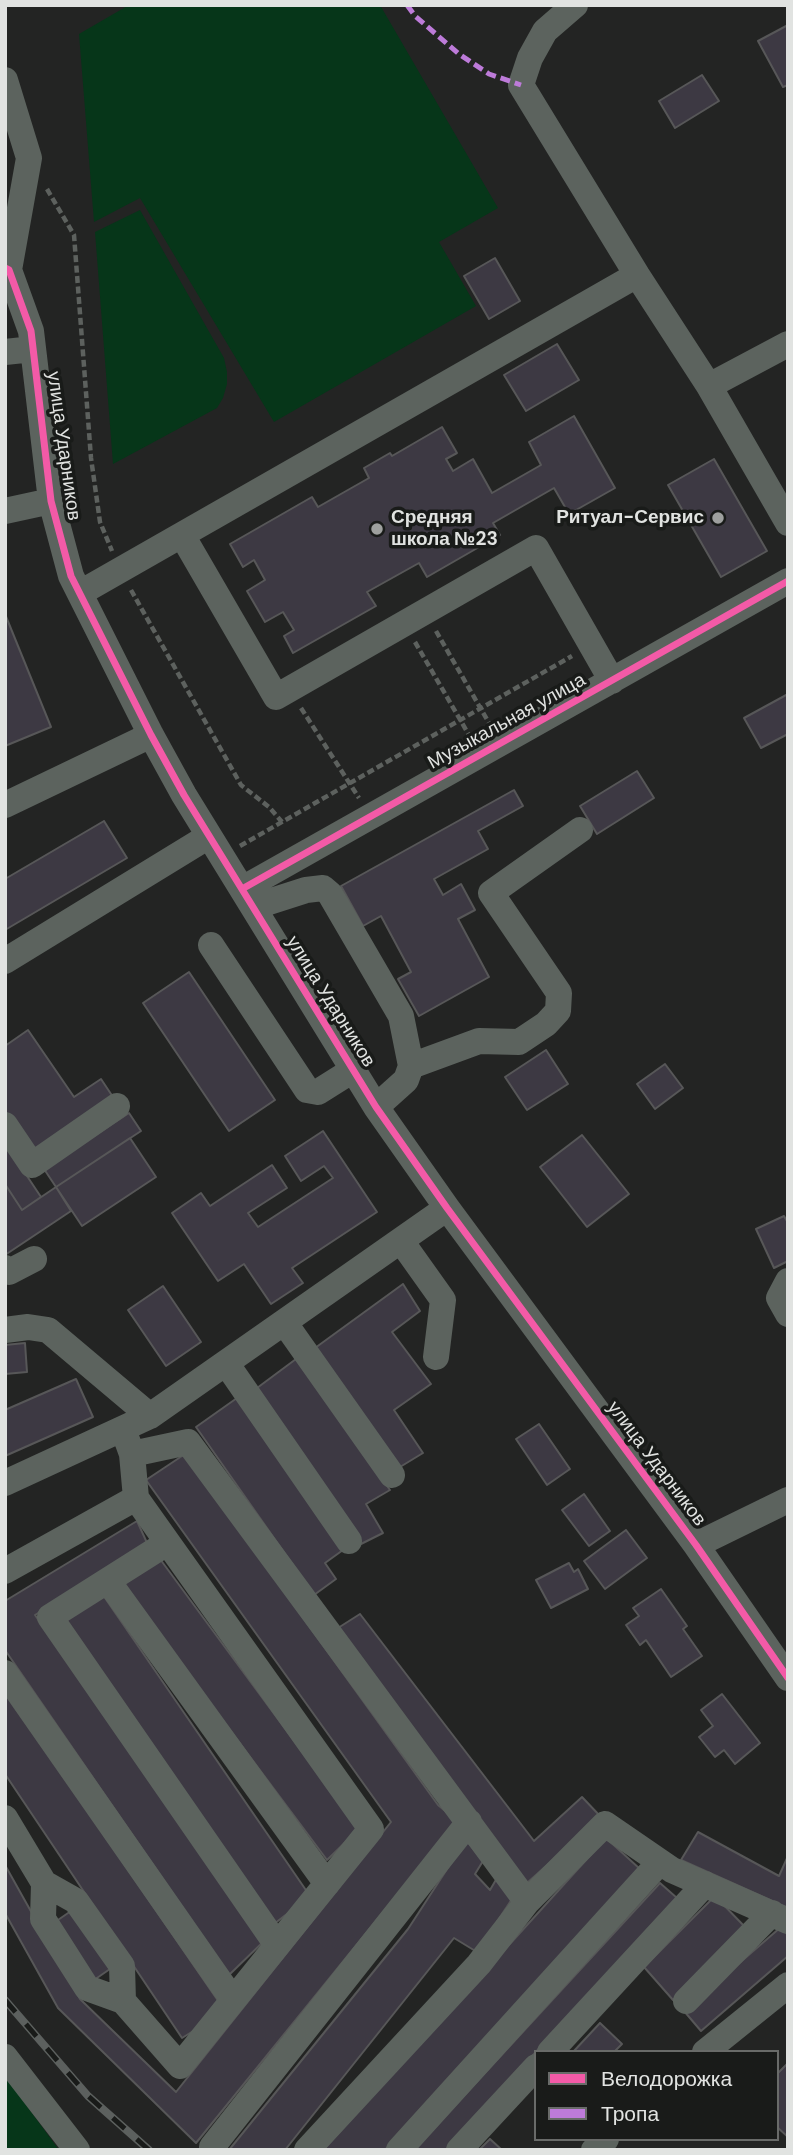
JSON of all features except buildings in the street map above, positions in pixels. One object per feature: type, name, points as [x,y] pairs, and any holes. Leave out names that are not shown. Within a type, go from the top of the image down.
[{"type":"street","points":[[575,5],[545,31],[530,58],[521,85],[637,275],[709,386],[788,523]]},
{"type":"street","points":[[5,80],[29,158],[7,269]]},
{"type":"street","name":"улица Ударников","points":[[7,269],[31,331],[51,501],[71,576],[151,735],[215,846],[376,1107],[447,1208],[696,1545],[788,1678]]},
{"type":"street","points":[[80,593],[637,275]]},
{"type":"street","points":[[709,386],[788,344]]},
{"type":"street","points":[[5,352],[33,349]]},
{"type":"street","points":[[5,511],[51,501]]},
{"type":"street","points":[[183,535],[276,697],[536,548],[612,681]]},
{"type":"street","name":"Музыкальная улица","points":[[247,898],[371,816],[788,582]]},
{"type":"street","points":[[5,805],[151,735]]},
{"type":"street","points":[[411,1066],[479,1041],[519,1042],[546,1024],[558,1011],[559,993],[491,893],[580,830]]},
{"type":"street","points":[[5,961],[215,846]]},
{"type":"street","points":[[247,898],[323,888],[330,894],[401,1016],[411,1066],[405,1080],[376,1107]]},
{"type":"street","points":[[211,945],[307,1090],[318,1092],[353,1070]]},
{"type":"street","points":[[5,1125],[32,1165],[117,1106]]},
{"type":"street","points":[[44,1883],[43,1919],[87,1988],[122,2001],[180,2066],[371,1829],[136,1499],[128,1442],[150,1416],[447,1208]]},
{"type":"street","points":[[401,1241],[443,1300],[436,1357]]},
{"type":"street","points":[[5,1268],[9,1272],[34,1259]]},
{"type":"street","points":[[788,1281],[779,1298],[788,1314]]},
{"type":"street","points":[[284,1322],[392,1475]]},
{"type":"street","points":[[5,1329],[28,1327],[48,1330],[150,1416]]},
{"type":"street","points":[[226,1363],[349,1541]]},
{"type":"street","points":[[5,1483],[128,1442],[188,1442],[527,1902]]},
{"type":"street","points":[[5,1571],[136,1499]]},
{"type":"street","points":[[696,1545],[788,1500]]},
{"type":"street","points":[[167,1543],[50,1617],[277,1945]]},
{"type":"street","points":[[108,1581],[327,1884]]},
{"type":"street","points":[[5,1673],[233,2000]]},
{"type":"street","points":[[5,1818],[44,1883],[76,1901],[122,1966],[122,2001]]},
{"type":"street","points":[[212,2147],[469,1822]]},
{"type":"street","points":[[307,2150],[479,1964],[527,1902],[605,1824],[671,1870],[780,1917],[686,2001]]},
{"type":"street","points":[[399,2150],[660,1862]]},
{"type":"street","points":[[552,2050],[705,1884]]},
{"type":"street","points":[[707,2050],[788,1985]]},
{"type":"street","points":[[5,2057],[77,2150]]},
{"type":"street","points":[[459,2150],[534,2069]]},
{"type":"path","points":[[29,158],[74,235],[91,458],[100,522],[120,570],[241,785],[269,807],[282,822]]},
{"type":"path","points":[[415,618],[481,708],[491,749]]},
{"type":"path","points":[[415,618],[461,720],[491,749]]},
{"type":"path","points":[[215,846],[282,822],[592,645]]},
{"type":"path","points":[[289,690],[371,816]]},
{"type":"green space","points":[[129,5],[380,5],[498,208],[439,242],[476,306],[274,422],[140,198],[94,222],[79,34]]},
{"type":"green space","points":[[140,210],[224,358],[227,384],[217,408],[113,464],[95,232]]},
{"type":"green space","points":[[5,2076],[59,2150],[5,2150]]},
{"type":"railway","points":[[5,2000],[88,2096],[149,2150]]},
{"type":"marked path","points":[[407,5],[415,16],[459,54],[489,74],[521,85]]},
{"type":"cycle path","points":[[5,268],[9,270],[31,331],[51,501],[71,576],[184,795],[376,1107],[447,1208],[696,1545],[788,1678]]},
{"type":"cycle path","points":[[242,889],[788,581]]},
{"type":"place","name":"Ритуал-Сервис","points":[[718,518]]},
{"type":"place","name":"Средняя школа №23","points":[[377,529]]}]
